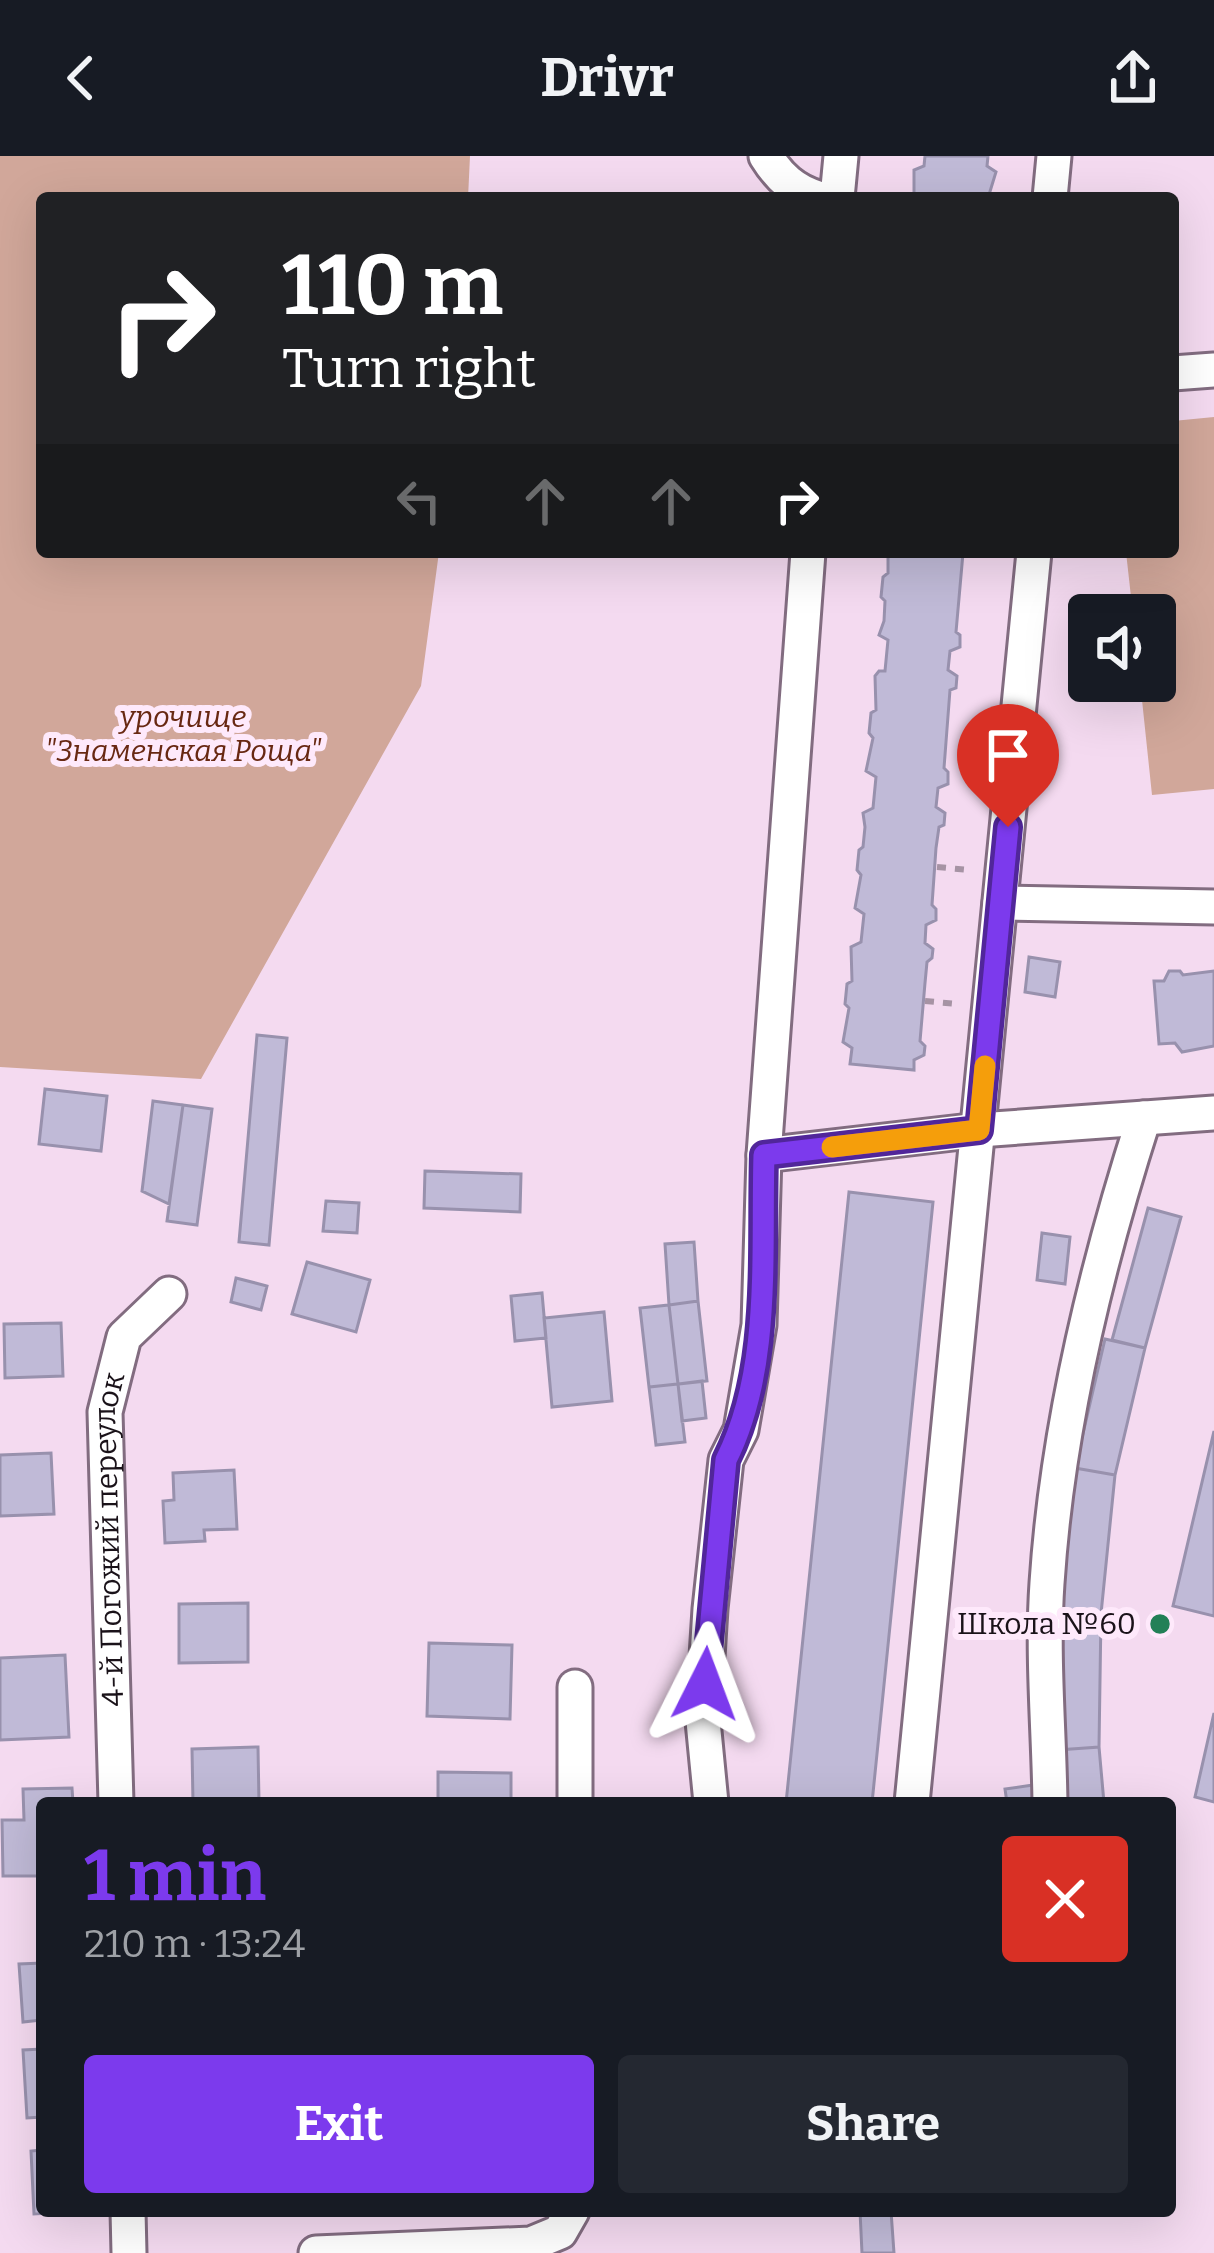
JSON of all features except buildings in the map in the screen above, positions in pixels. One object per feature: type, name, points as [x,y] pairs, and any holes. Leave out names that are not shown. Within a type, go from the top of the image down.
[{"type":"street","points":[[766,156],[776,172],[800,192]]},
{"type":"street","points":[[838,192],[841,156]]},
{"type":"street","points":[[1051,192],[1054,156]]},
{"type":"street","points":[[1179,373],[1214,370]]},
{"type":"street","points":[[710,1797],[703,1721],[710,1609],[726,1460],[741,1430],[759,1325],[764,1155],[808,558]]},
{"type":"street","points":[[913,1797],[1033,558]]},
{"type":"street","points":[[1000,903],[1214,907]]},
{"type":"street","points":[[764,1155],[979,1130],[1214,1113]]},
{"type":"street","points":[[1050,1797],[1046,1586],[1060,1459],[1118,1199],[1144,1118]]},
{"type":"street","name":"4-й Погожий переулок","points":[[116,1797],[105,1412],[124,1337],[169,1294]]},
{"type":"street","points":[[575,1687],[575,1797]]},
{"type":"street","points":[[128,2217],[129,2253]]},
{"type":"street","points":[[316,2253],[531,2244],[566,2222]]},
{"type":"green space","name":"урочище \"Знаменская Роща\"","points":[[0,156],[470,156],[468,192],[36,192],[36,558],[438,558],[421,686],[201,1079],[0,1067]]},
{"type":"green space","points":[[1214,417],[1214,789],[1152,795],[1142,702],[1176,702],[1176,594],[1131,594],[1127,558],[1179,558],[1179,420]]},
{"type":"slow traffic","points":[[832,1147],[979,1130],[985,1066]]},
{"type":"place","name":"Школа №60","points":[[1160,1624]]},
{"type":"route","points":[[705,1684],[726,1460],[741,1430],[759,1325],[764,1155],[979,1130],[1008,827]]}]
